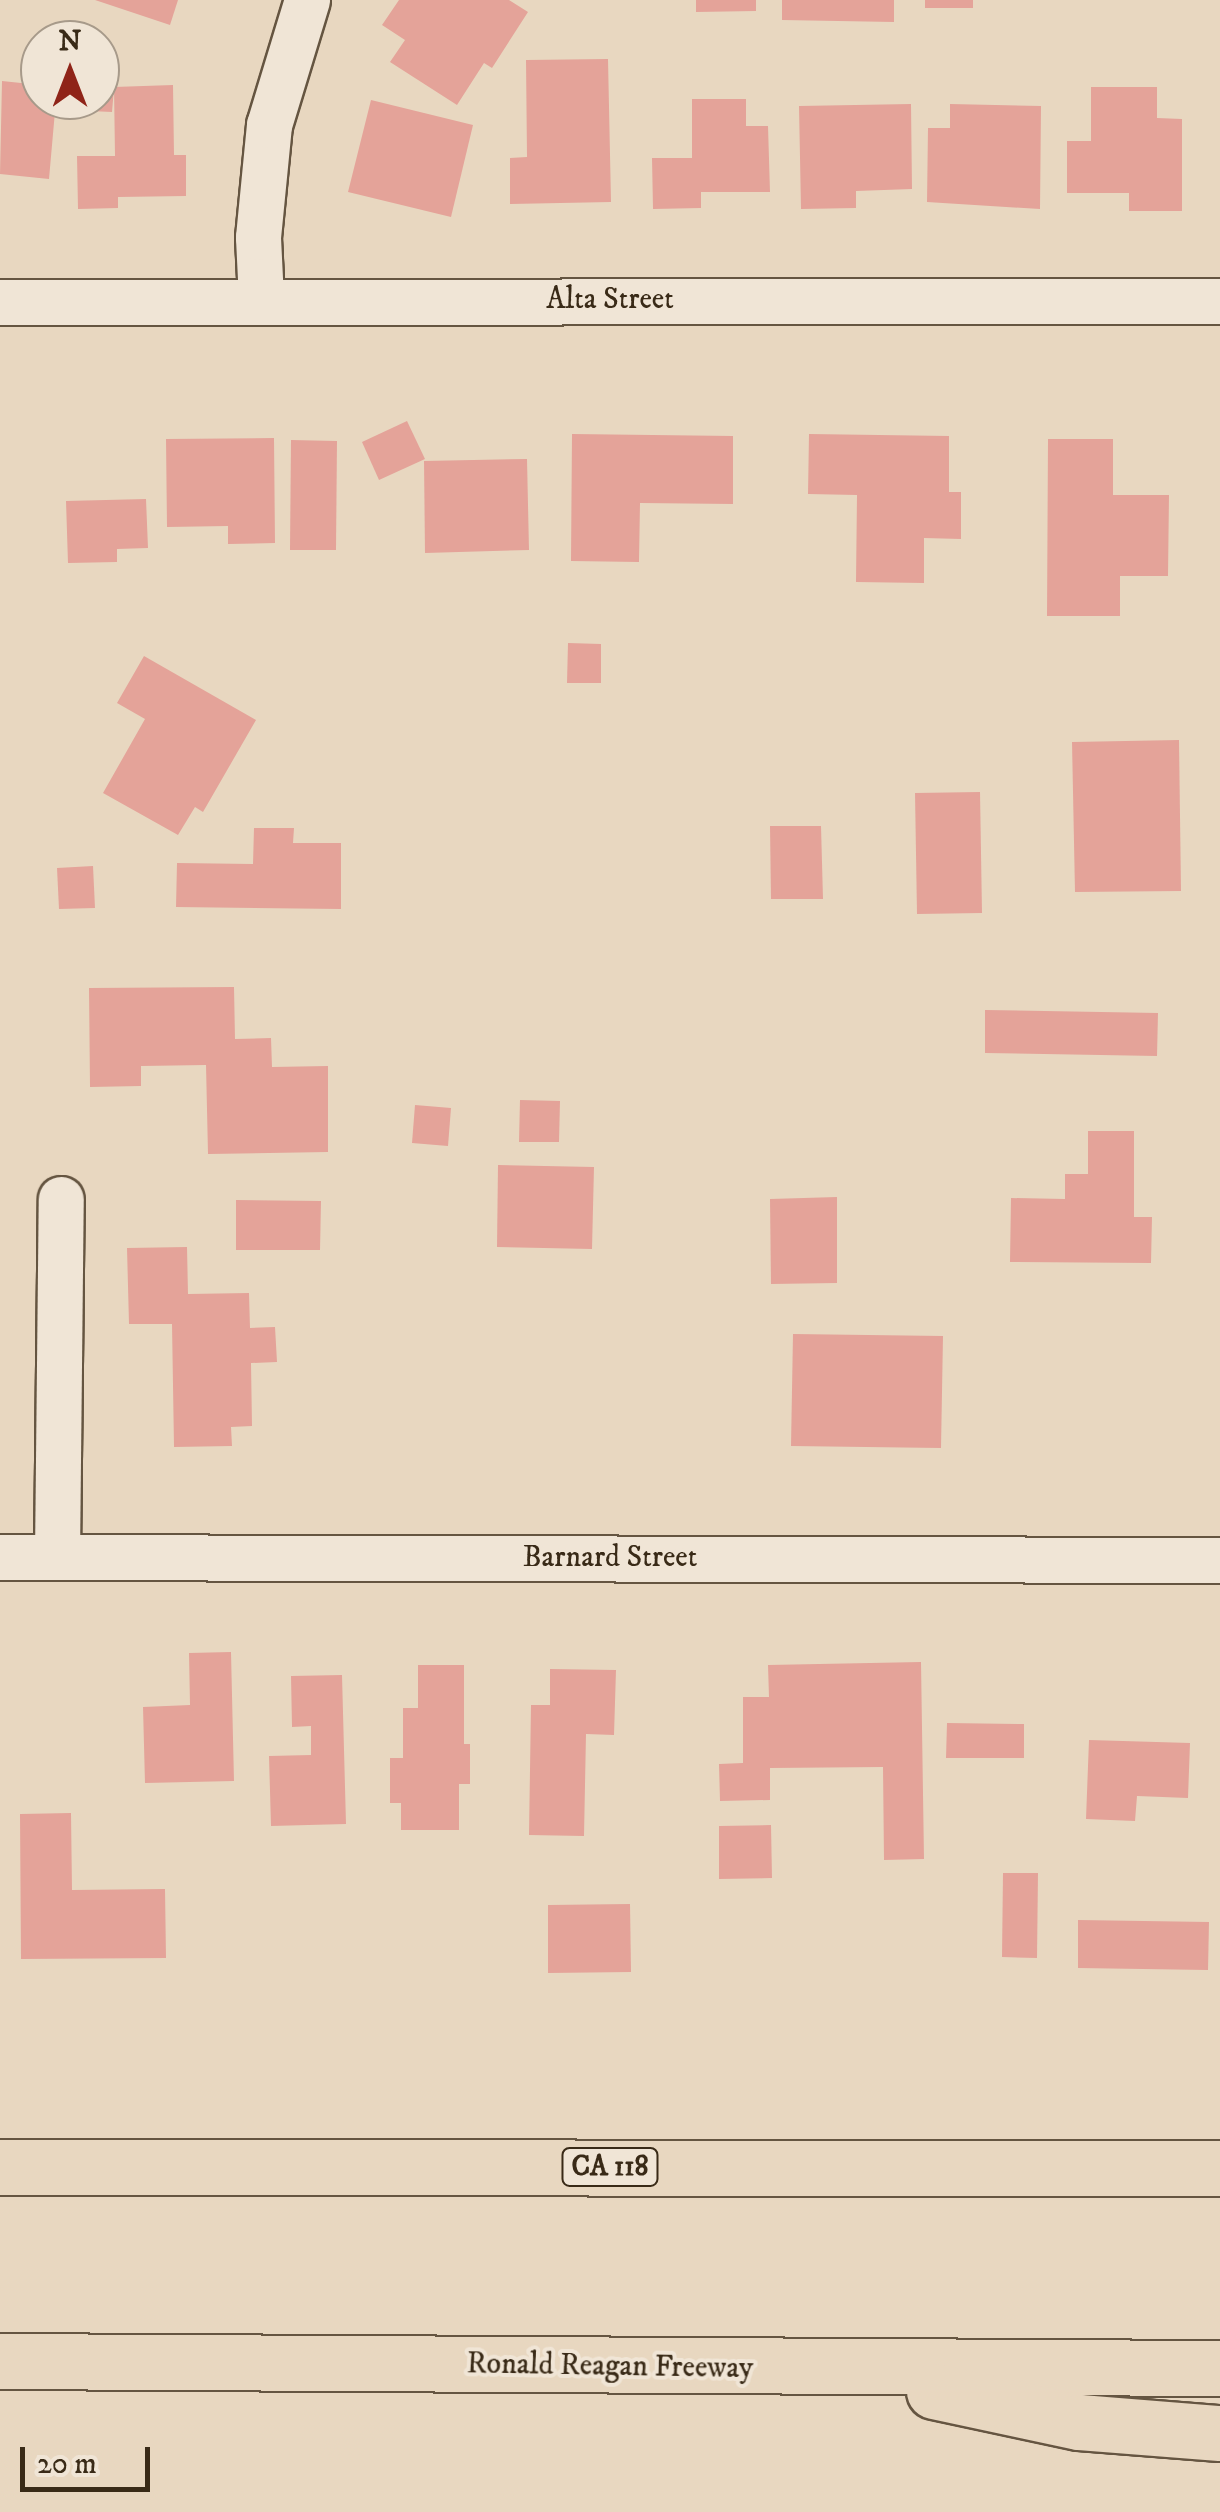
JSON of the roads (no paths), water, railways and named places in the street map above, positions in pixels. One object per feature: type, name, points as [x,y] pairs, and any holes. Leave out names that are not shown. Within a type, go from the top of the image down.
[{"type":"highway","name":"CA 118","points":[[0,2167],[1220,2168]]},
{"type":"highway","name":"Ronald Reagan Freeway","points":[[0,2361],[828,2369],[1220,2368]]},
{"type":"highway","points":[[828,2369],[1079,2422],[1220,2434]]},
{"type":"street","points":[[261,299],[258,237],[270,125],[308,0]]},
{"type":"street","name":"Alta Street","points":[[0,302],[1220,301]]},
{"type":"street","points":[[56,1556],[61,1199]]},
{"type":"street","name":"Barnard Street","points":[[0,1557],[1220,1560]]}]
